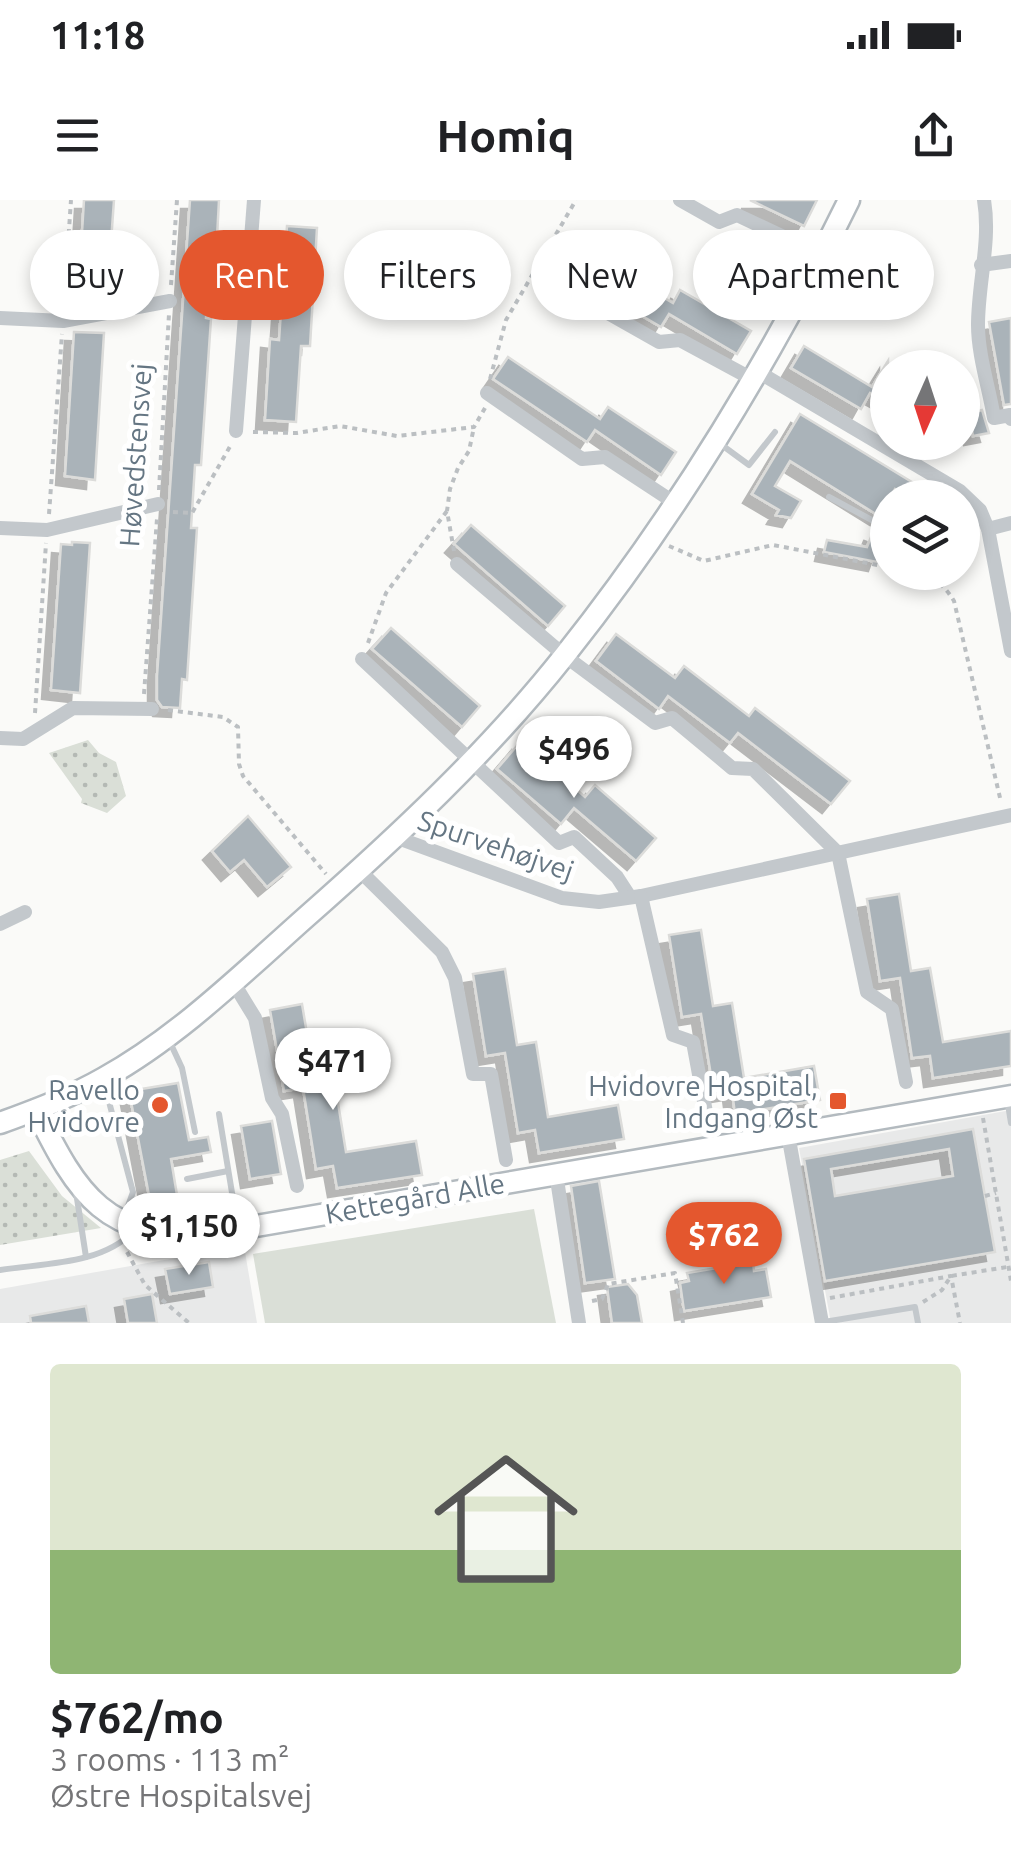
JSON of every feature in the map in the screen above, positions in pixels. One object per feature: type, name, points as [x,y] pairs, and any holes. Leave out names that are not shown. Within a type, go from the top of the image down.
[{"type":"street","points":[[236,431],[254,200]]},
{"type":"street","points":[[680,200],[720,222],[737,215],[770,230]]},
{"type":"street","points":[[834,230],[849,200]]},
{"type":"street","points":[[984,200],[988,224],[981,265],[978,329],[994,418],[1010,415],[1011,420]]},
{"type":"street","points":[[981,265],[1011,261]]},
{"type":"street","points":[[0,318],[63,321],[170,301]]},
{"type":"street","points":[[620,320],[658,342],[680,340],[757,377],[940,480]]},
{"type":"street","points":[[0,1123],[103,1080],[166,1036],[360,871],[471,761],[565,656],[676,503],[757,377],[787,320]]},
{"type":"street","points":[[487,394],[582,459],[605,457],[676,503]]},
{"type":"street","points":[[0,528],[47,530],[158,507]]},
{"type":"street","points":[[980,510],[988,529],[1011,651]]},
{"type":"street","points":[[988,529],[1011,524]]},
{"type":"street","points":[[457,564],[565,656],[655,723],[672,718],[732,768],[753,769],[838,853],[867,992],[892,1009],[906,1082]]},
{"type":"street","points":[[362,659],[559,843],[574,837],[635,896],[673,1034],[693,1042],[708,1123]]},
{"type":"street","points":[[0,738],[24,739],[73,708],[152,709]]},
{"type":"street","name":"Spurvehøjvej","points":[[395,836],[562,898],[599,902],[1007,815]]},
{"type":"street","points":[[360,871],[442,952],[455,978],[474,1074],[491,1074],[506,1160]]},
{"type":"street","points":[[0,924],[24,912]]},
{"type":"street","points":[[232,982],[255,1018],[272,1098],[282,1114],[298,1186]]},
{"type":"street","name":"Kettegård Alle","points":[[130,1225],[175,1236],[238,1230],[1009,1096]]},
{"type":"street","points":[[36,1110],[64,1168],[109,1213],[130,1225]]},
{"type":"street","points":[[788,1134],[822,1323]]},
{"type":"street","points":[[556,1174],[579,1323]]},
{"type":"lane","points":[[717,441],[749,465],[774,432]]},
{"type":"lane","points":[[829,497],[870,520]]},
{"type":"lane","points":[[166,1036],[182,1068],[195,1132]]},
{"type":"lane","points":[[0,1270],[86,1257],[120,1245],[130,1225],[133,1192],[103,1080]]},
{"type":"lane","points":[[1009,1096],[1011,1122]]},
{"type":"lane","points":[[220,1114],[238,1230]]},
{"type":"lane","points":[[187,1178],[228,1172]]},
{"type":"lane","points":[[75,1180],[86,1257]]},
{"type":"lane","points":[[822,1323],[915,1307],[918,1323]]},
{"type":"path","points":[[33,733],[71,200]]},
{"type":"path","name":"Høvedstensvej","points":[[152,709],[144,700],[177,200]]},
{"type":"path","points":[[457,564],[447,512],[450,489],[469,451],[474,427],[484,415],[506,320],[576,200]]},
{"type":"path","points":[[158,507],[192,514],[236,431],[296,433],[340,426],[397,436],[474,427]]},
{"type":"path","points":[[362,659],[386,593],[447,512]]},
{"type":"path","points":[[653,535],[687,556],[704,561],[774,545],[870,564]]},
{"type":"path","points":[[947,590],[954,601],[1007,815]]},
{"type":"path","points":[[152,709],[203,712],[224,717],[238,728],[243,776],[338,888]]},
{"type":"path","points":[[979,1102],[1011,1281]]},
{"type":"path","points":[[50,1139],[95,1128],[117,1133]]},
{"type":"path","points":[[985,1196],[996,1193]]},
{"type":"path","points":[[120,1245],[133,1259],[145,1285],[189,1323]]},
{"type":"path","points":[[818,1300],[1008,1266]]},
{"type":"path","points":[[576,1303],[602,1299],[608,1284],[675,1273],[683,1323]]},
{"type":"path","points":[[915,1307],[942,1290],[951,1276]]},
{"type":"path","points":[[951,1276],[960,1323]]},
{"type":"shaded area","points":[[88,740],[99,753],[116,762],[126,796],[107,813],[81,803],[49,753]]},
{"type":"shaded area","points":[[1011,1110],[1011,1323],[831,1323],[799,1148]]},
{"type":"shaded area","points":[[29,1151],[62,1196],[101,1228],[0,1245],[0,1160]]},
{"type":"shaded area","points":[[534,1209],[556,1323],[265,1323],[253,1254]]},
{"type":"shaded area","points":[[244,1246],[257,1323],[0,1323],[0,1289]]},
{"type":"building","points":[[84,200],[114,200],[112,230],[82,230]]},
{"type":"building","points":[[190,200],[219,200],[217,230],[188,230]]},
{"type":"building","points":[[750,200],[817,200],[804,226]]},
{"type":"building","points":[[287,226],[317,228],[317,230],[287,230]]},
{"type":"building","points":[[680,290],[693,298],[693,320],[732,320],[751,331],[737,354],[673,316],[673,303]]},
{"type":"building","points":[[1011,318],[1011,404],[1004,405],[989,322]]},
{"type":"building","points":[[182,320],[211,320],[201,465],[195,465],[191,528],[197,528],[187,680],[182,679],[180,708],[162,707],[157,700]]},
{"type":"building","points":[[280,320],[312,320],[310,346],[301,346],[296,422],[265,420],[270,339],[279,340]]},
{"type":"building","points":[[74,332],[104,333],[95,480],[65,476]]},
{"type":"building","points":[[804,346],[870,386],[870,393],[861,409],[791,368]]},
{"type":"building","points":[[508,357],[600,419],[608,407],[676,452],[661,475],[595,430],[587,442],[493,379]]},
{"type":"building","points":[[982,410],[989,433],[980,435]]},
{"type":"building","points":[[800,414],[908,480],[870,480],[870,510],[790,461],[775,486],[801,501],[791,518],[776,515],[779,510],[752,494]]},
{"type":"building","points":[[471,525],[565,606],[548,626],[454,544]]},
{"type":"building","points":[[827,540],[867,547],[870,540],[870,561],[824,552]]},
{"type":"building","points":[[90,543],[80,693],[51,690],[61,544]]},
{"type":"building","points":[[391,628],[480,706],[462,727],[372,649]]},
{"type":"building","points":[[616,634],[675,678],[684,666],[749,716],[755,708],[850,781],[831,804],[738,733],[730,743],[668,696],[659,709],[596,661]]},
{"type":"building","points":[[521,741],[585,797],[595,785],[656,838],[636,861],[574,808],[561,824],[497,769]]},
{"type":"building","points":[[248,816],[291,867],[267,887],[244,860],[230,872],[212,851]]},
{"type":"building","points":[[899,894],[911,971],[930,968],[943,1042],[1011,1031],[1011,1066],[933,1078],[930,1056],[912,1058],[900,978],[880,981],[867,899]]},
{"type":"building","points":[[701,930],[713,1006],[732,1003],[744,1078],[814,1066],[820,1100],[735,1114],[732,1091],[714,1094],[701,1014],[682,1017],[669,935]]},
{"type":"building","points":[[505,969],[517,1045],[536,1042],[548,1117],[618,1105],[624,1139],[539,1153],[535,1130],[518,1133],[505,1053],[486,1056],[473,974]]},
{"type":"building","points":[[302,1004],[315,1081],[334,1078],[346,1152],[416,1141],[422,1175],[337,1188],[333,1166],[316,1169],[303,1088],[284,1091],[270,1010]]},
{"type":"building","points":[[178,1083],[189,1140],[208,1137],[211,1152],[171,1159],[178,1201],[151,1206],[129,1091]]},
{"type":"building","points":[[272,1121],[281,1174],[250,1179],[241,1126]]},
{"type":"building","points":[[973,1129],[995,1252],[825,1281],[804,1159]],"holes":[[[949,1149],[953,1176],[835,1196],[831,1169]]]},
{"type":"building","points":[[599,1181],[615,1279],[585,1283],[571,1186]]},
{"type":"building","points":[[209,1262],[213,1287],[170,1294],[165,1269]]},
{"type":"building","points":[[753,1262],[754,1271],[766,1269],[771,1297],[684,1311],[680,1283],[689,1281],[687,1273]]},
{"type":"building","points":[[628,1284],[637,1295],[642,1323],[612,1323],[607,1287]]},
{"type":"building","points":[[152,1294],[157,1323],[128,1323],[124,1299]]},
{"type":"building","points":[[86,1306],[89,1323],[31,1323],[30,1316]]},
{"type":"place","name":"Hvidovre Hospital, Indgang Øst","points":[[838,1101]]},
{"type":"place","name":"Ravello Hvidovre","points":[[160,1105]]}]
